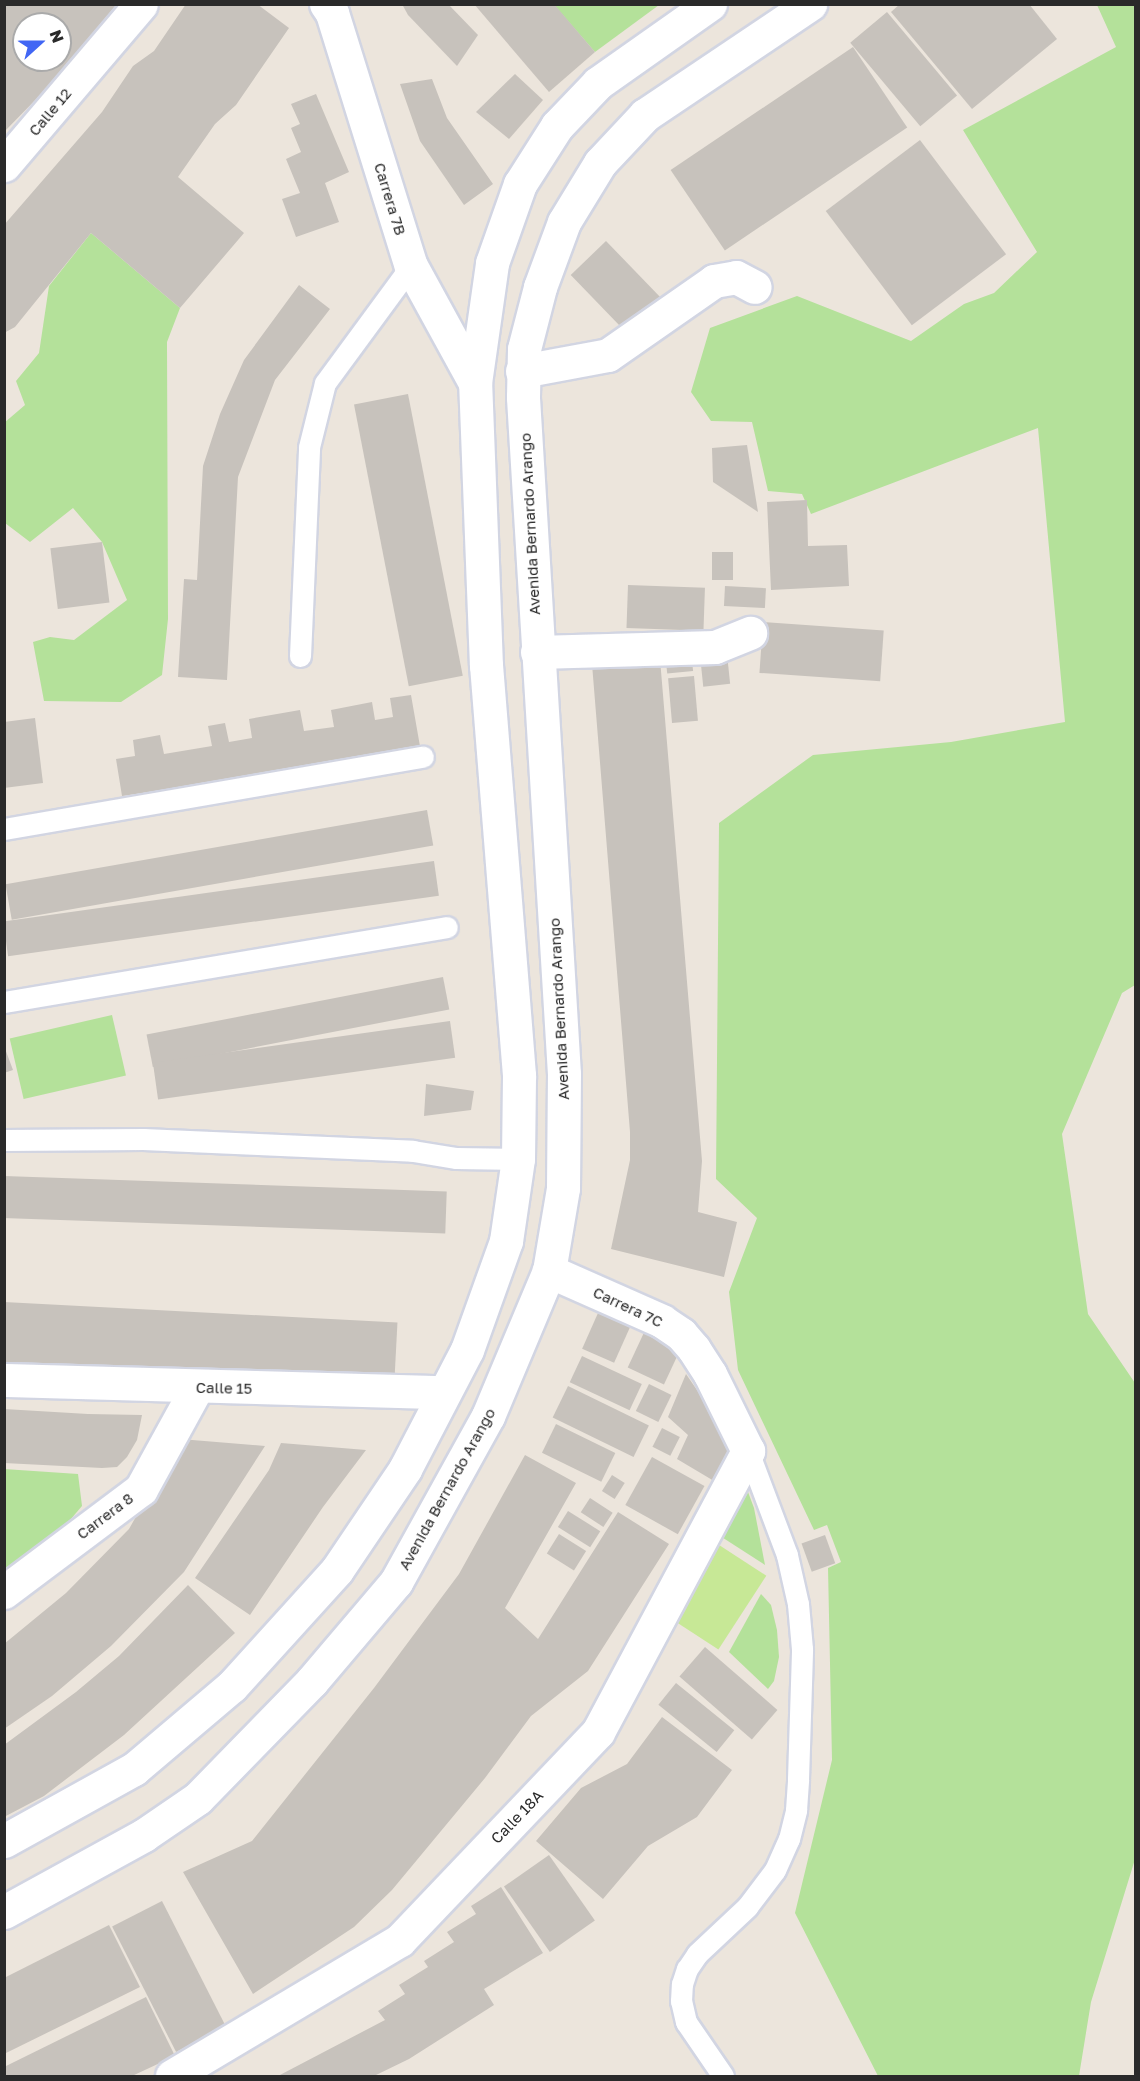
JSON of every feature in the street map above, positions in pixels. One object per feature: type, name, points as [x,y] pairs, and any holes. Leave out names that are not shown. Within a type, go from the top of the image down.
[{"type":"main road","name":"Calle 12","points":[[4,165],[141,4]]},
{"type":"main road","name":"Carrera 7B","points":[[326,4],[332,13],[411,266],[475,384]]},
{"type":"main road","points":[[4,1840],[134,1768],[232,1686],[337,1570],[405,1469],[467,1350],[506,1241],[518,1159],[519,1075],[486,666],[475,384],[492,263],[520,184],[557,126],[598,83],[710,4]]},
{"type":"main road","name":"Avenida Bernardo Arango","points":[[4,1912],[144,1835],[198,1798],[312,1681],[396,1582],[488,1416],[549,1271],[563,1188],[564,1074],[537,652],[522,371],[524,349],[540,287],[564,222],[600,163],[645,115],[810,4]]},
{"type":"main road","points":[[522,371],[608,355],[714,281],[736,277],[755,287]]},
{"type":"main road","points":[[537,652],[715,647],[750,633]]},
{"type":"main road","name":"Carrera 7C","points":[[549,1271],[662,1321],[681,1335],[694,1349],[710,1374],[748,1451]]},
{"type":"main road","name":"Calle 15","points":[[4,1380],[444,1392]]},
{"type":"main road","name":"Carrera 8","points":[[4,1592],[141,1489],[197,1387]]},
{"type":"main road","name":"Calle 18A","points":[[172,2076],[400,1940],[598,1732],[748,1451]]},
{"type":"lane","points":[[300,656],[309,447],[326,383],[411,266]]},
{"type":"lane","points":[[4,829],[423,757]]},
{"type":"lane","points":[[4,1002],[447,927]]},
{"type":"lane","points":[[4,1140],[143,1139],[413,1151],[456,1158],[518,1159]]},
{"type":"lane","points":[[723,2076],[686,2022],[681,2001],[682,1984],[687,1969],[697,1954],[747,1907],[775,1870],[789,1839],[796,1810],[798,1779],[802,1649],[798,1604],[788,1555],[748,1451]]},
{"type":"green space","points":[[554,5],[659,5],[595,52]]},
{"type":"green space","points":[[1097,5],[1135,5],[1135,985],[1122,993],[1062,1134],[1088,1314],[1135,1383],[1136,1856],[1091,2002],[1079,2076],[878,2076],[795,1913],[832,1760],[828,1568],[841,1562],[827,1525],[814,1530],[738,1370],[729,1292],[757,1218],[716,1179],[719,823],[813,755],[951,742],[1065,722],[1038,428],[811,514],[802,494],[768,491],[752,422],[711,421],[691,392],[710,328],[797,296],[911,341],[964,304],[994,293],[1037,252],[963,130],[1116,47]]},
{"type":"green space","points":[[91,233],[180,308],[167,342],[168,619],[162,675],[121,702],[44,701],[33,642],[50,637],[74,640],[127,600],[102,542],[73,508],[30,542],[5,523],[4,423],[25,405],[16,381],[39,353],[49,286]]},
{"type":"green space","points":[[112,1015],[126,1075],[24,1099],[10,1039]]},
{"type":"green space","points":[[4,1469],[78,1474],[82,1506],[53,1540],[4,1580]]},
{"type":"green space","points":[[741,1484],[748,1492],[754,1508],[765,1565],[717,1534]]},
{"type":"green space","points":[[716,1543],[766,1576],[718,1649],[668,1617]]},
{"type":"green space","points":[[761,1594],[771,1605],[777,1630],[779,1657],[774,1681],[768,1689],[729,1652]]},
{"type":"building","points":[[4,4],[117,4],[72,58],[72,12],[12,12],[12,72],[60,72],[4,132]]},
{"type":"building","points":[[186,4],[257,4],[289,28],[236,105],[215,124],[178,177],[244,233],[180,308],[91,233],[15,327],[4,333],[4,225],[102,112],[133,66],[154,51]]},
{"type":"building","points":[[402,4],[448,4],[478,35],[457,66],[408,15]]},
{"type":"building","points":[[474,4],[554,4],[595,52],[549,92]]},
{"type":"building","points":[[900,4],[1029,4],[1057,39],[972,109],[891,12]]},
{"type":"building","points":[[887,12],[957,95],[920,126],[850,43]]},
{"type":"building","points":[[853,47],[907,127],[725,250],[671,170]]},
{"type":"building","points":[[515,74],[543,100],[509,139],[476,112]]},
{"type":"building","points":[[432,79],[447,118],[493,184],[464,205],[420,141],[400,84]]},
{"type":"building","points":[[316,94],[349,172],[325,183],[339,222],[296,237],[282,199],[300,193],[286,159],[301,152],[291,128],[300,124],[291,104]]},
{"type":"building","points":[[920,140],[1006,254],[912,325],[826,211]]},
{"type":"building","points":[[606,241],[662,299],[627,333],[571,275]]},
{"type":"building","points":[[299,285],[330,309],[275,380],[238,477],[227,680],[178,677],[184,579],[197,580],[203,466],[220,414],[244,360]]},
{"type":"building","points":[[408,394],[463,676],[409,686],[354,404]]},
{"type":"building","points":[[747,445],[758,512],[713,482],[712,448]]},
{"type":"building","points":[[807,500],[808,546],[847,545],[849,586],[771,590],[767,502]]},
{"type":"building","points":[[102,542],[109,603],[58,609],[50,548]]},
{"type":"building","points":[[712,552],[733,552],[733,580],[712,580]]},
{"type":"building","points":[[628,585],[705,588],[703,631],[626,628]]},
{"type":"building","points":[[725,586],[766,588],[765,608],[724,606]]},
{"type":"building","points":[[763,622],[884,630],[880,681],[759,673]]},
{"type":"building","points":[[691,651],[693,671],[667,674],[665,654]]},
{"type":"building","points":[[727,654],[730,684],[703,687],[700,657]]},
{"type":"building","points":[[660,659],[702,1161],[698,1212],[737,1222],[724,1277],[611,1249],[630,1160],[630,1132],[592,664]]},
{"type":"building","points":[[694,676],[698,721],[672,723],[668,678]]},
{"type":"building","points":[[411,695],[421,752],[122,796],[116,759],[135,756],[133,740],[160,735],[164,754],[212,746],[208,726],[225,723],[229,742],[252,738],[249,719],[300,710],[304,731],[334,727],[331,710],[372,702],[375,720],[393,717],[390,698]]},
{"type":"building","points":[[35,718],[43,783],[4,788],[4,722]]},
{"type":"building","points":[[427,810],[433,845],[12,920],[6,884]]},
{"type":"building","points":[[434,861],[439,896],[8,956],[4,921]]},
{"type":"building","points":[[443,977],[449,1009],[153,1067],[147,1035]]},
{"type":"building","points":[[450,1021],[455,1058],[158,1099],[153,1063]]},
{"type":"building","points":[[4,1046],[13,1070],[4,1073]]},
{"type":"building","points":[[426,1084],[474,1091],[471,1110],[424,1116]]},
{"type":"building","points":[[4,1176],[447,1191],[445,1233],[4,1218]]},
{"type":"building","points":[[4,1302],[397,1323],[394,1387],[4,1366]]},
{"type":"building","points":[[598,1313],[630,1327],[614,1363],[582,1349]]},
{"type":"building","points":[[648,1324],[684,1341],[664,1384],[628,1368]]},
{"type":"building","points":[[582,1356],[642,1384],[630,1410],[570,1382]]},
{"type":"building","points":[[686,1374],[736,1447],[714,1481],[677,1459],[688,1435],[668,1417]]},
{"type":"building","points":[[649,1384],[671,1395],[658,1422],[636,1411]]},
{"type":"building","points":[[568,1386],[649,1425],[634,1457],[553,1417]]},
{"type":"building","points":[[4,1409],[142,1415],[137,1440],[127,1457],[117,1467],[102,1468],[4,1463]]},
{"type":"building","points":[[556,1424],[615,1453],[601,1482],[542,1453]]},
{"type":"building","points":[[662,1428],[680,1437],[670,1456],[652,1447]]},
{"type":"building","points":[[180,1439],[265,1446],[184,1572],[111,1646],[52,1696],[4,1729],[4,1644],[66,1593],[129,1529]]},
{"type":"building","points":[[281,1443],[366,1450],[323,1507],[250,1615],[195,1578],[269,1470]]},
{"type":"building","points":[[525,1455],[576,1483],[505,1608],[538,1639],[618,1512],[669,1544],[588,1671],[531,1716],[485,1778],[392,1890],[354,1927],[253,1994],[183,1872],[252,1841],[374,1688],[459,1574]]},
{"type":"building","points":[[652,1457],[704,1486],[678,1534],[625,1505]]},
{"type":"building","points":[[612,1475],[625,1483],[615,1499],[602,1491]]},
{"type":"building","points":[[590,1498],[613,1513],[603,1527],[581,1512]]},
{"type":"building","points":[[568,1511],[600,1531],[590,1547],[558,1527]]},
{"type":"building","points":[[559,1534],[586,1551],[574,1570],[547,1554]]},
{"type":"building","points":[[825,1535],[835,1563],[812,1572],[802,1544]]},
{"type":"building","points":[[188,1585],[235,1633],[124,1735],[44,1796],[4,1817],[4,1745],[76,1692],[119,1656]]},
{"type":"building","points":[[705,1647],[777,1710],[752,1739],[679,1676]]},
{"type":"building","points":[[676,1683],[734,1730],[717,1752],[658,1705]]},
{"type":"building","points":[[662,1717],[732,1770],[697,1817],[648,1846],[603,1899],[536,1841],[581,1788],[627,1764]]},
{"type":"building","points":[[549,1855],[595,1921],[550,1952],[504,1887]]},
{"type":"building","points":[[501,1887],[543,1953],[484,1989],[494,2005],[409,2059],[374,2076],[278,2076],[385,2020],[378,2011],[405,1994],[399,1985],[428,1967],[424,1961],[454,1942],[447,1932],[476,1914],[471,1906]]},
{"type":"building","points":[[162,1901],[226,2027],[176,2052],[112,1926]]},
{"type":"building","points":[[109,1925],[140,1987],[4,2054],[4,1978]]},
{"type":"building","points":[[146,1997],[175,2056],[132,2076],[4,2076],[4,2067]]}]
